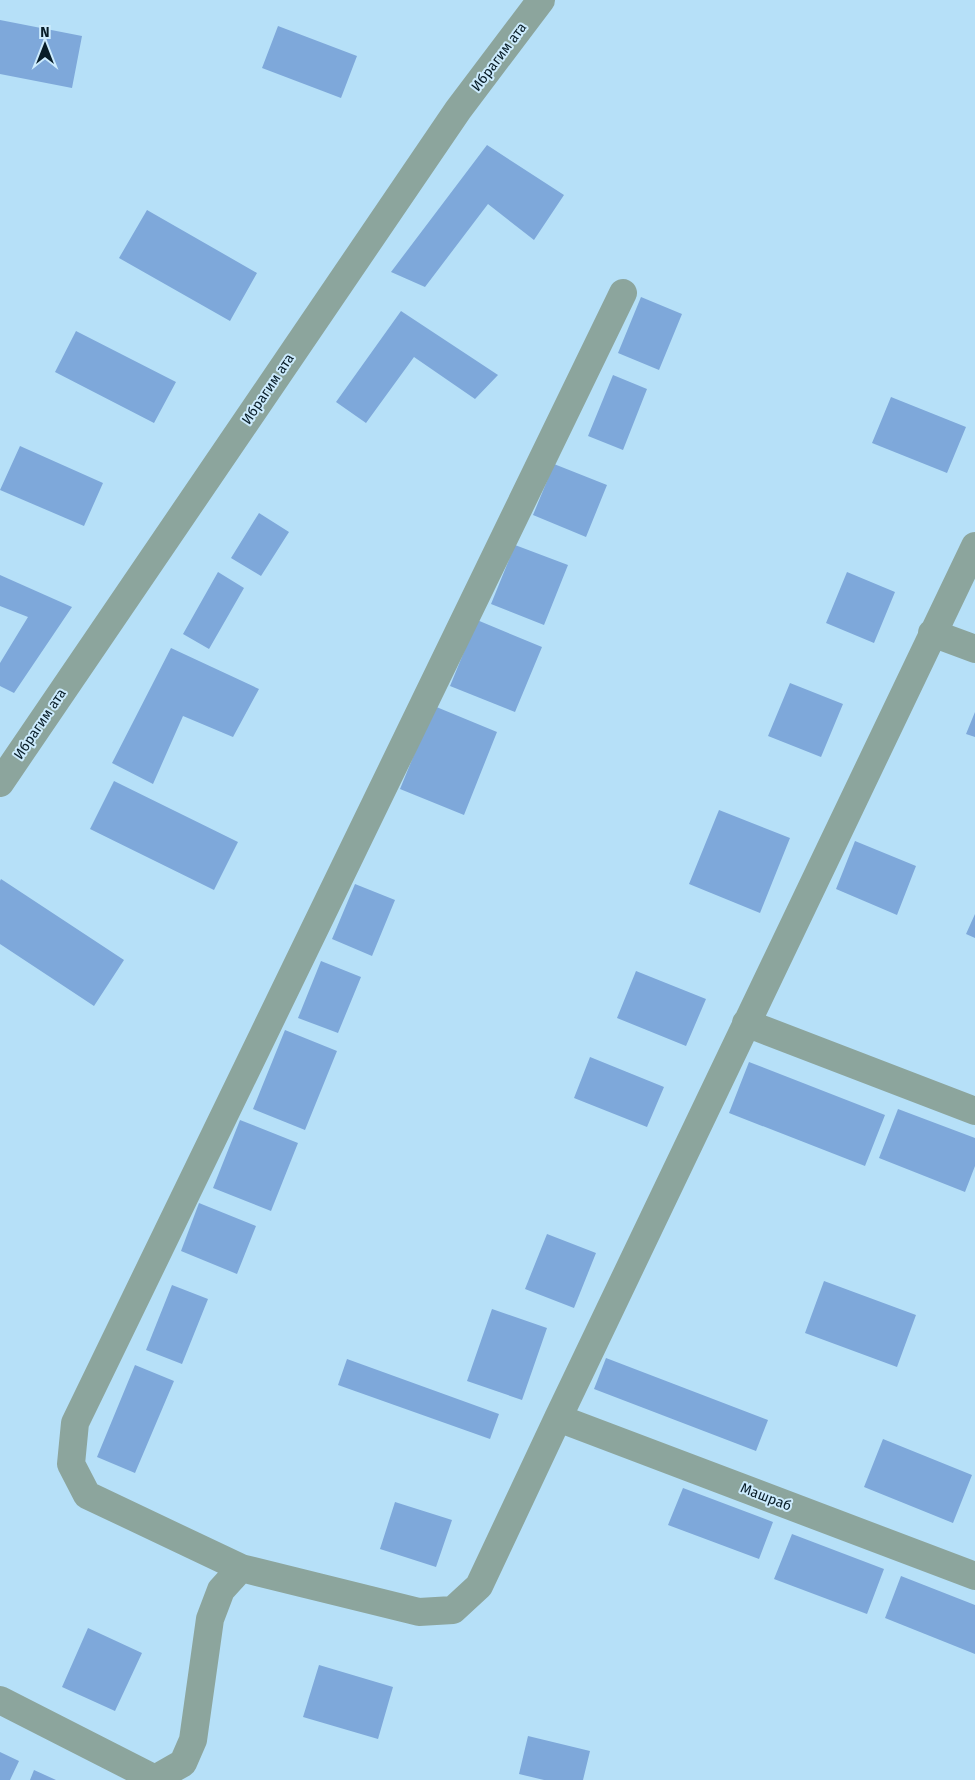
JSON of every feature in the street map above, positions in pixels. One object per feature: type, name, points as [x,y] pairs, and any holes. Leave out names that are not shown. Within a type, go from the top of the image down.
[{"type":"street","name":"Ибрагим ата","points":[[0,783],[458,110],[541,0]]},
{"type":"street","points":[[624,293],[75,1423],[71,1464],[86,1495],[241,1568],[419,1612],[453,1610],[479,1586],[975,546]]},
{"type":"street","points":[[932,633],[975,649]]},
{"type":"street","points":[[746,1023],[975,1111]]},
{"type":"street","name":"Машраб","points":[[558,1418],[975,1576]]},
{"type":"street","points":[[0,1700],[156,1780],[183,1763],[193,1740],[210,1619],[221,1590],[241,1568]]},
{"type":"building","points":[[0,20],[82,36],[72,88],[0,74]]},
{"type":"building","points":[[278,26],[357,56],[341,98],[262,68]]},
{"type":"building","points":[[487,145],[564,195],[534,240],[488,204],[425,287],[391,272]]},
{"type":"building","points":[[147,210],[257,273],[230,321],[119,258]]},
{"type":"building","points":[[641,297],[682,314],[659,370],[618,353]]},
{"type":"building","points":[[401,311],[498,375],[475,399],[414,357],[366,423],[336,402]]},
{"type":"building","points":[[76,331],[176,382],[154,423],[55,372]]},
{"type":"building","points":[[613,375],[647,389],[623,450],[588,436]]},
{"type":"building","points":[[891,397],[966,427],[947,473],[872,443]]},
{"type":"building","points":[[20,446],[103,483],[84,526],[0,490]]},
{"type":"building","points":[[554,464],[607,485],[586,537],[533,515]]},
{"type":"building","points":[[259,513],[289,532],[261,576],[231,558]]},
{"type":"building","points":[[515,545],[568,565],[544,625],[491,604]]},
{"type":"building","points":[[218,572],[244,588],[209,649],[183,634]]},
{"type":"building","points":[[847,572],[895,592],[874,643],[826,623]]},
{"type":"building","points":[[0,575],[72,607],[14,693],[0,686],[0,663],[28,617],[0,606]]},
{"type":"building","points":[[477,620],[542,647],[515,712],[450,686]]},
{"type":"building","points":[[171,648],[259,689],[233,737],[183,716],[153,784],[112,763]]},
{"type":"building","points":[[790,683],[843,704],[821,757],[768,736]]},
{"type":"building","points":[[434,706],[497,732],[464,815],[400,789]]},
{"type":"building","points":[[975,712],[975,737],[966,734]]},
{"type":"building","points":[[114,781],[238,842],[214,890],[90,829]]},
{"type":"building","points":[[719,810],[790,838],[760,913],[689,884]]},
{"type":"building","points":[[855,841],[916,866],[897,915],[836,889]]},
{"type":"building","points":[[1,879],[124,960],[94,1006],[0,944]]},
{"type":"building","points":[[355,884],[395,900],[372,956],[332,939]]},
{"type":"building","points":[[975,914],[975,938],[966,934]]},
{"type":"building","points":[[321,961],[361,977],[338,1033],[298,1018]]},
{"type":"building","points":[[636,971],[706,999],[686,1046],[617,1018]]},
{"type":"building","points":[[285,1030],[337,1051],[305,1130],[253,1109]]},
{"type":"building","points":[[590,1057],[664,1087],[647,1127],[574,1098]]},
{"type":"building","points":[[749,1062],[885,1115],[865,1166],[729,1113]]},
{"type":"building","points":[[898,1109],[975,1138],[975,1166],[965,1192],[879,1158]]},
{"type":"building","points":[[240,1120],[298,1143],[271,1211],[213,1188]]},
{"type":"building","points":[[199,1203],[256,1226],[237,1274],[181,1251]]},
{"type":"building","points":[[547,1234],[596,1253],[574,1308],[525,1289]]},
{"type":"building","points":[[824,1281],[916,1315],[897,1367],[805,1333]]},
{"type":"building","points":[[172,1285],[208,1299],[182,1364],[146,1350]]},
{"type":"building","points":[[492,1309],[547,1328],[522,1400],[467,1381]]},
{"type":"building","points":[[606,1358],[768,1420],[756,1451],[594,1389]]},
{"type":"building","points":[[347,1359],[499,1414],[490,1439],[338,1385]]},
{"type":"building","points":[[135,1365],[174,1381],[135,1473],[97,1457]]},
{"type":"building","points":[[883,1439],[972,1475],[953,1523],[864,1487]]},
{"type":"building","points":[[683,1488],[773,1522],[759,1559],[668,1525]]},
{"type":"building","points":[[395,1502],[452,1520],[436,1567],[380,1549]]},
{"type":"building","points":[[792,1534],[884,1569],[867,1614],[774,1579]]},
{"type":"building","points":[[901,1576],[975,1605],[975,1654],[885,1618]]},
{"type":"building","points":[[88,1628],[142,1653],[115,1711],[62,1687]]},
{"type":"building","points":[[319,1665],[393,1687],[378,1739],[303,1717]]},
{"type":"building","points":[[528,1736],[590,1751],[583,1780],[544,1780],[519,1774]]},
{"type":"building","points":[[0,1752],[19,1761],[10,1780],[0,1780]]},
{"type":"building","points":[[34,1770],[56,1780],[30,1780]]}]
